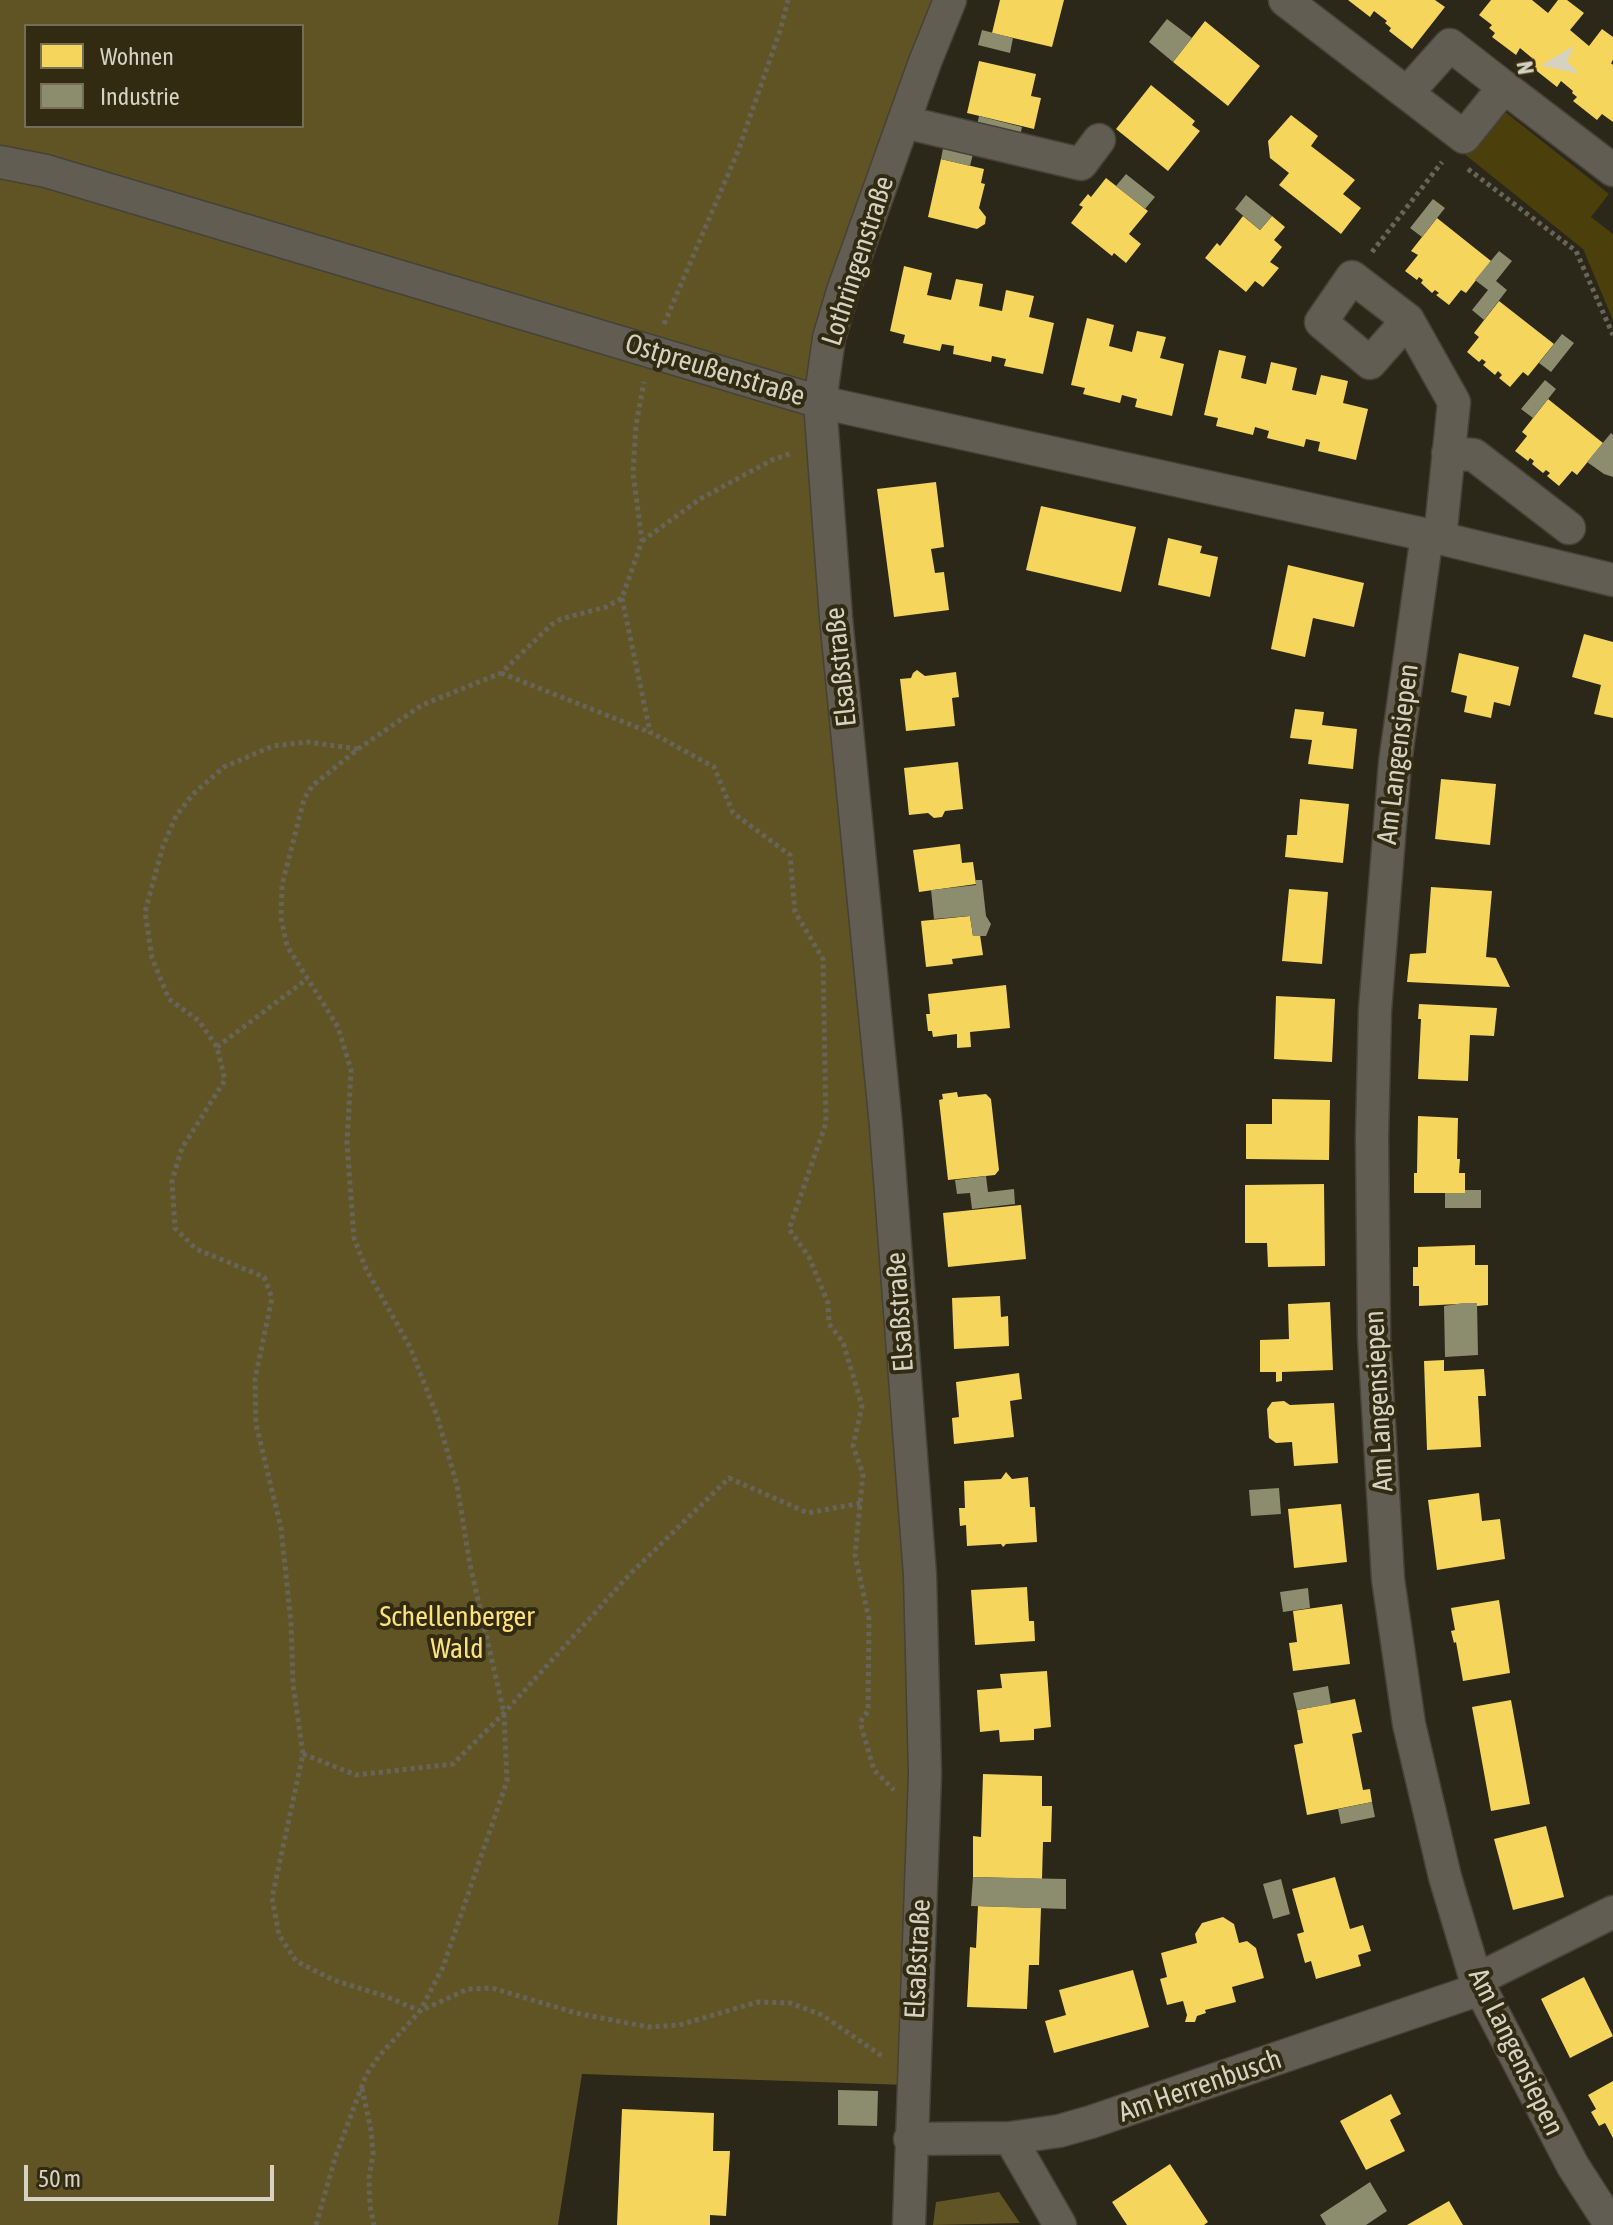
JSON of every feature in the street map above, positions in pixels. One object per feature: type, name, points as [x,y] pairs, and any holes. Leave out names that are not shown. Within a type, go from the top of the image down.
[{"type":"street","name":"Lothringenstraße","points":[[820,402],[829,338],[843,291],[950,0]]},
{"type":"street","points":[[1285,0],[1464,137],[1504,87]]},
{"type":"street","points":[[1407,93],[1450,45],[1613,170]]},
{"type":"street","points":[[904,122],[1081,164],[1099,140]]},
{"type":"street","name":"Ostpreußenstraße","points":[[0,162],[61,176],[820,402],[1433,536],[1613,580]]},
{"type":"street","points":[[1408,320],[1454,402],[1433,536]]},
{"type":"street","name":"Elsaßstraße","points":[[820,402],[836,618],[884,1111],[920,1575],[924,1703],[923,1821],[909,2225]]},
{"type":"street","points":[[1448,453],[1474,455],[1569,528]]},
{"type":"street","name":"Am Langensiepen","points":[[1433,536],[1395,763],[1375,1010],[1372,1137],[1374,1337],[1388,1579],[1409,1724],[1445,1877],[1478,1984],[1573,2166],[1611,2225]]},
{"type":"street","name":"Am Herrenbusch","points":[[910,2139],[1010,2138],[1059,2131],[1118,2114],[1478,1984],[1613,1912]]},
{"type":"street","points":[[1010,2138],[1060,2225]]},
{"type":"path","points":[[650,732],[622,598],[642,541],[633,473],[644,385],[653,351],[738,151],[788,0]]},
{"type":"path","points":[[1460,163],[1576,251],[1613,335]]},
{"type":"path","points":[[1372,252],[1424,187]]},
{"type":"path","points":[[642,541],[700,499],[760,466],[823,444]]},
{"type":"path","points":[[316,2225],[335,2158],[362,2086],[379,2056],[420,2011],[443,1967],[507,1781],[504,1713],[470,1565],[457,1485],[437,1416],[410,1347],[366,1269],[354,1238],[347,1144],[351,1070],[338,1027],[287,946],[281,918],[282,885],[304,799],[312,786],[358,749],[422,705],[501,673],[551,625],[561,619],[606,607],[622,598]]},
{"type":"path","points":[[501,673],[650,732],[714,767],[733,813],[790,855],[795,912],[823,959],[826,1123],[789,1229],[809,1257],[828,1303],[829,1324],[843,1342],[862,1406],[853,1446],[863,1474],[855,1555],[869,1619],[868,1711],[860,1722],[874,1770],[923,1821]]},
{"type":"path","points":[[358,749],[308,742],[273,746],[224,767],[193,794],[176,816],[163,846],[145,912],[152,958],[169,999],[199,1021],[217,1047],[225,1080],[182,1148],[172,1181],[175,1228],[196,1249],[264,1277],[272,1298],[255,1379],[256,1424],[281,1528],[291,1623],[293,1685],[303,1754],[272,1898],[279,1935],[296,1961],[333,1980],[420,2011],[468,1989],[492,1988],[603,2020],[648,2027],[679,2025],[758,2002],[790,2003],[822,2015],[912,2077]]},
{"type":"path","points":[[217,1047],[307,979]]},
{"type":"path","points":[[303,1754],[356,1775],[453,1764],[504,1713],[630,1574],[729,1478],[808,1513],[861,1503]]},
{"type":"path","points":[[362,2086],[371,2130],[373,2154],[369,2178],[374,2225]]},
{"type":"shaded area","points":[[1499,107],[1609,194],[1591,217],[1613,234],[1613,320],[1583,249],[1463,153]]},
{"type":"green space","name":"Schellenberger Wald","points":[[0,0],[947,0],[825,340],[914,1576],[907,2085],[582,2074],[558,2225],[0,2225]]},
{"type":"green space","points":[[999,2192],[1020,2223],[933,2225],[936,2202]]},
{"type":"building: Wohnen","points":[[1000,0],[1064,0],[1052,47],[992,33]]},
{"type":"building: Wohnen","points":[[1348,0],[1435,0],[1445,7],[1412,49],[1389,31],[1391,28],[1385,23],[1387,21],[1374,11],[1370,17]]},
{"type":"building: Wohnen","points":[[1491,0],[1532,0],[1548,13],[1558,0],[1567,0],[1584,13],[1570,30],[1589,46],[1602,29],[1613,37],[1613,122],[1602,114],[1597,120],[1573,101],[1577,97],[1561,81],[1557,87],[1533,68],[1536,65],[1532,58],[1520,48],[1516,55],[1492,37],[1495,33],[1489,28],[1492,25],[1479,15]]},
{"type":"building: Wohnen","points":[[1205,21],[1260,66],[1228,106],[1173,62]]},
{"type":"building: Wohnen","points":[[979,61],[1036,74],[1031,96],[1041,98],[1034,129],[967,113]]},
{"type":"building: Wohnen","points":[[1151,85],[1195,121],[1192,125],[1200,131],[1168,171],[1116,129]]},
{"type":"building: Wohnen","points":[[1291,115],[1318,136],[1311,146],[1355,180],[1343,194],[1361,208],[1341,234],[1279,185],[1289,173],[1270,158],[1268,141]]},
{"type":"building: Wohnen","points":[[941,159],[984,169],[981,183],[985,184],[979,208],[986,217],[985,224],[977,229],[928,217]]},
{"type":"building: Wohnen","points":[[1106,178],[1148,211],[1129,234],[1141,244],[1126,263],[1114,253],[1112,256],[1071,223],[1083,207],[1079,205],[1088,194],[1091,197]]},
{"type":"building: Wohnen","points":[[1243,216],[1260,230],[1272,216],[1285,227],[1274,240],[1282,247],[1270,262],[1279,268],[1263,287],[1255,281],[1246,292],[1205,258],[1217,243],[1220,246]]},
{"type":"building: Wohnen","points":[[1437,218],[1491,261],[1466,293],[1461,290],[1449,305],[1436,295],[1439,293],[1435,290],[1432,293],[1421,283],[1423,280],[1419,277],[1417,280],[1405,271],[1418,255],[1411,251]]},
{"type":"building: Wohnen","points":[[904,266],[932,273],[927,295],[951,300],[956,279],[983,284],[979,306],[1002,311],[1006,290],[1034,296],[1029,317],[1054,323],[1043,374],[1004,366],[1006,359],[992,356],[991,362],[953,354],[954,346],[942,344],[940,351],[903,343],[905,335],[890,331]]},
{"type":"building: Wohnen","points":[[1499,301],[1554,344],[1528,376],[1523,372],[1510,387],[1499,378],[1502,375],[1498,371],[1495,375],[1483,365],[1486,362],[1482,359],[1479,362],[1467,352],[1479,337],[1474,333]]},
{"type":"building: Wohnen","points":[[1087,318],[1114,325],[1109,346],[1132,352],[1137,331],[1166,337],[1160,358],[1184,364],[1172,416],[1135,407],[1137,399],[1122,395],[1120,403],[1083,394],[1085,388],[1071,385]]},
{"type":"building: Wohnen","points":[[1219,350],[1246,356],[1241,378],[1266,384],[1271,362],[1297,368],[1292,390],[1316,395],[1321,375],[1348,381],[1343,403],[1368,409],[1356,460],[1318,451],[1320,442],[1306,439],[1304,447],[1267,438],[1269,431],[1255,427],[1253,435],[1216,426],[1218,418],[1204,415]]},
{"type":"building: Wohnen","points":[[1548,399],[1603,443],[1577,475],[1572,471],[1559,486],[1547,476],[1550,473],[1546,470],[1543,473],[1532,464],[1534,461],[1530,458],[1528,461],[1515,451],[1527,436],[1522,432]]},
{"type":"building: Wohnen","points":[[936,482],[944,547],[931,549],[935,573],[944,572],[949,610],[894,617],[877,489]]},
{"type":"building: Wohnen","points":[[1041,506],[1136,527],[1121,592],[1026,570]]},
{"type":"building: Wohnen","points":[[1168,538],[1202,546],[1200,553],[1218,557],[1210,597],[1158,585]]},
{"type":"building: Wohnen","points":[[1288,565],[1364,583],[1354,627],[1313,618],[1305,657],[1271,649]]},
{"type":"building: Wohnen","points":[[1584,634],[1613,642],[1613,718],[1594,714],[1601,685],[1572,677]]},
{"type":"building: Wohnen","points":[[1459,653],[1519,667],[1510,706],[1494,702],[1491,718],[1464,712],[1467,696],[1451,692]]},
{"type":"building: Wohnen","points":[[917,670],[925,676],[956,672],[959,697],[952,698],[955,726],[906,731],[900,679],[911,678]]},
{"type":"building: Wohnen","points":[[1295,709],[1324,712],[1322,725],[1357,729],[1353,769],[1308,764],[1312,740],[1290,738]]},
{"type":"building: Wohnen","points":[[958,762],[963,809],[945,811],[942,817],[934,818],[928,813],[909,815],[904,768]]},
{"type":"building: Wohnen","points":[[1441,779],[1496,784],[1490,845],[1435,839]]},
{"type":"building: Wohnen","points":[[1300,799],[1349,804],[1343,863],[1285,857],[1287,835],[1297,835]]},
{"type":"building: Wohnen","points":[[960,844],[962,863],[973,862],[976,884],[919,892],[913,850]]},
{"type":"building: Wohnen","points":[[1431,887],[1492,891],[1486,957],[1496,958],[1510,987],[1407,982],[1410,954],[1426,953]]},
{"type":"building: Wohnen","points":[[1289,889],[1328,892],[1322,964],[1282,961]]},
{"type":"building: Wohnen","points":[[970,916],[973,936],[980,935],[983,955],[952,959],[953,964],[926,967],[921,921]]},
{"type":"building: Wohnen","points":[[1006,985],[1010,1028],[970,1032],[971,1047],[957,1048],[957,1034],[933,1037],[932,1031],[928,1031],[928,994]]},
{"type":"building: Wohnen","points":[[1276,996],[1335,999],[1332,1062],[1274,1059]]},
{"type":"building: Wohnen","points":[[1419,1004],[1497,1008],[1494,1036],[1470,1035],[1468,1081],[1418,1079]]},
{"type":"building: Wohnen","points":[[957,1092],[958,1097],[986,1094],[991,1099],[999,1170],[995,1175],[948,1180],[939,1100],[943,1099],[942,1094]]},
{"type":"building: Wohnen","points":[[1272,1099],[1330,1100],[1329,1160],[1246,1159],[1246,1124],[1272,1124]]},
{"type":"building: Wohnen","points":[[1418,1116],[1458,1118],[1457,1159],[1460,1159],[1459,1173],[1465,1173],[1465,1193],[1414,1193]]},
{"type":"building: Wohnen","points":[[1324,1184],[1325,1266],[1268,1267],[1267,1243],[1245,1243],[1245,1185]]},
{"type":"building: Wohnen","points":[[1021,1205],[1026,1259],[948,1267],[943,1213]]},
{"type":"building: Wohnen","points":[[1475,1245],[1475,1265],[1488,1265],[1488,1305],[1419,1306],[1419,1286],[1413,1286],[1413,1267],[1418,1267],[1418,1247]]},
{"type":"building: Wohnen","points":[[1000,1296],[1001,1317],[1008,1316],[1009,1346],[954,1349],[952,1298]]},
{"type":"building: Wohnen","points":[[1330,1302],[1333,1370],[1282,1372],[1282,1381],[1276,1382],[1276,1372],[1260,1372],[1260,1340],[1289,1339],[1288,1304]]},
{"type":"building: Wohnen","points":[[1444,1360],[1444,1371],[1484,1369],[1486,1396],[1478,1396],[1481,1447],[1427,1450],[1424,1361]]},
{"type":"building: Wohnen","points":[[1019,1373],[1022,1399],[1010,1401],[1014,1437],[954,1444],[952,1418],[959,1417],[956,1382]]},
{"type":"building: Wohnen","points":[[1284,1401],[1290,1405],[1334,1403],[1338,1463],[1294,1466],[1292,1442],[1276,1443],[1269,1438],[1267,1409],[1272,1402]]},
{"type":"building: Wohnen","points":[[1006,1472],[1012,1479],[1028,1477],[1030,1507],[1035,1507],[1037,1542],[1006,1544],[1003,1547],[1001,1544],[967,1546],[966,1525],[960,1526],[959,1508],[965,1508],[964,1481],[1001,1479]]},
{"type":"building: Wohnen","points":[[1479,1493],[1482,1521],[1500,1519],[1505,1559],[1437,1570],[1428,1500]]},
{"type":"building: Wohnen","points":[[1341,1504],[1347,1562],[1294,1568],[1288,1509]]},
{"type":"building: Wohnen","points":[[1027,1587],[1029,1621],[1034,1621],[1035,1641],[975,1645],[971,1590]]},
{"type":"building: Wohnen","points":[[1499,1600],[1510,1673],[1463,1681],[1451,1631],[1455,1630],[1451,1608]]},
{"type":"building: Wohnen","points":[[1342,1604],[1350,1664],[1293,1671],[1289,1643],[1297,1642],[1293,1611]]},
{"type":"building: Wohnen","points":[[1047,1671],[1051,1727],[1034,1729],[1034,1740],[1000,1742],[999,1730],[980,1732],[977,1690],[1002,1688],[1000,1674]]},
{"type":"building: Wohnen","points":[[1355,1699],[1362,1732],[1352,1734],[1363,1790],[1370,1789],[1372,1802],[1307,1815],[1294,1745],[1303,1743],[1297,1710]]},
{"type":"building: Wohnen","points":[[1511,1700],[1530,1804],[1491,1811],[1472,1707]]},
{"type":"building: Wohnen","points":[[983,1774],[1042,1776],[1042,1806],[1052,1806],[1051,1842],[1043,1842],[1042,1879],[973,1877],[973,1836],[981,1837]]},
{"type":"building: Wohnen","points":[[1546,1826],[1564,1897],[1513,1910],[1494,1839]]},
{"type":"building: Wohnen","points":[[1335,1877],[1350,1929],[1363,1925],[1371,1951],[1358,1955],[1361,1966],[1316,1979],[1311,1961],[1305,1963],[1297,1934],[1304,1932],[1292,1889]]},
{"type":"building: Wohnen","points":[[978,1906],[1041,1908],[1039,1965],[1029,1965],[1027,2009],[967,2007],[970,1947],[976,1948]]},
{"type":"building: Wohnen","points":[[1223,1917],[1234,1924],[1239,1943],[1247,1941],[1256,1948],[1264,1978],[1232,1987],[1236,2002],[1205,2010],[1206,2013],[1197,2016],[1195,2022],[1185,2022],[1187,2015],[1183,2001],[1167,2005],[1160,1979],[1167,1977],[1161,1953],[1197,1943],[1195,1934],[1202,1923]]},
{"type":"building: Wohnen","points":[[1133,1970],[1149,2027],[1054,2053],[1045,2021],[1066,2015],[1059,1990]]},
{"type":"building: Wohnen","points":[[1584,1977],[1613,2036],[1570,2058],[1541,1999]]},
{"type":"building: Wohnen","points":[[1613,2081],[1613,2138],[1605,2123],[1599,2126],[1591,2112],[1596,2109],[1588,2095]]},
{"type":"building: Wohnen","points":[[1391,2094],[1401,2114],[1390,2120],[1405,2151],[1366,2170],[1340,2121]]},
{"type":"building: Wohnen","points":[[622,2109],[714,2113],[713,2151],[730,2151],[726,2216],[710,2215],[710,2225],[617,2225]]},
{"type":"building: Wohnen","points":[[1170,2164],[1208,2222],[1204,2225],[1127,2225],[1112,2202]]},
{"type":"building: Wohnen","points":[[1449,2201],[1463,2225],[1407,2225]]},
{"type":"building: Industrie","points":[[1167,19],[1192,38],[1173,62],[1149,42]]},
{"type":"building: Industrie","points":[[982,30],[1013,38],[1010,53],[978,45]]},
{"type":"building: Industrie","points":[[979,116],[1022,127],[1019,141],[976,130]]},
{"type":"building: Industrie","points":[[944,143],[974,150],[970,166],[941,159]]},
{"type":"building: Industrie","points":[[1126,174],[1155,197],[1145,209],[1116,186]]},
{"type":"building: Industrie","points":[[1246,195],[1272,216],[1260,230],[1235,209]]},
{"type":"building: Industrie","points":[[1433,199],[1445,208],[1422,237],[1410,228]]},
{"type":"building: Industrie","points":[[1499,251],[1512,261],[1496,281],[1507,290],[1484,320],[1472,310],[1488,290],[1475,280]]},
{"type":"building: Industrie","points":[[1562,334],[1574,343],[1551,372],[1539,363]]},
{"type":"building: Industrie","points":[[1545,380],[1556,389],[1533,418],[1521,409]]},
{"type":"building: Industrie","points":[[1611,433],[1613,435],[1613,477],[1587,462]]},
{"type":"building: Industrie","points":[[976,880],[982,880],[986,916],[991,924],[986,936],[973,936],[970,916],[934,919],[931,890],[976,885]]},
{"type":"building: Industrie","points":[[986,1176],[988,1192],[1014,1189],[1015,1204],[972,1209],[970,1193],[957,1194],[955,1180]]},
{"type":"building: Industrie","points":[[1465,1190],[1481,1190],[1481,1208],[1445,1208],[1445,1193],[1465,1193]]},
{"type":"building: Industrie","points":[[1477,1303],[1478,1355],[1445,1357],[1444,1306]]},
{"type":"building: Industrie","points":[[1279,1488],[1281,1514],[1251,1516],[1249,1490]]},
{"type":"building: Industrie","points":[[1308,1588],[1310,1608],[1283,1612],[1280,1592]]},
{"type":"building: Industrie","points":[[1328,1686],[1331,1704],[1297,1710],[1293,1693]]},
{"type":"building: Industrie","points":[[1372,1802],[1375,1817],[1341,1824],[1338,1809]]},
{"type":"building: Industrie","points":[[973,1877],[1066,1879],[1066,1909],[971,1906]]},
{"type":"building: Industrie","points":[[1281,1879],[1290,1914],[1273,1919],[1263,1884]]},
{"type":"building: Industrie","points":[[838,2090],[878,2091],[877,2126],[838,2125]]},
{"type":"building: Industrie","points":[[1370,2182],[1387,2211],[1366,2225],[1326,2225],[1320,2215]]}]
